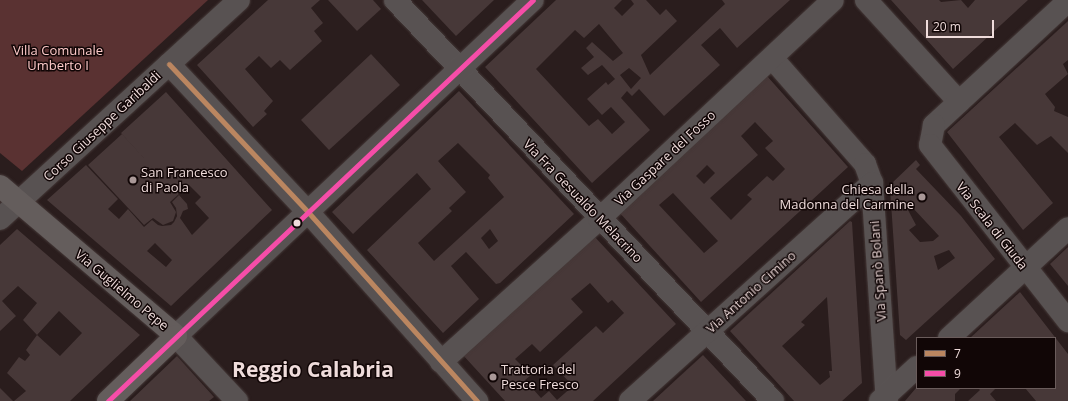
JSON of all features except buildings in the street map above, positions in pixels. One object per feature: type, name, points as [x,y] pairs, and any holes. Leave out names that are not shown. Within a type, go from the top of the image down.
[{"type":"main road","name":"Via Guglielmo Pepe","points":[[0,186],[176,336]]},
{"type":"main road","points":[[108,401],[176,336]]},
{"type":"street","name":"Corso Giuseppe Garibaldi","points":[[0,219],[239,0]]},
{"type":"street","name":"Via Fra Gesualdo Melacrino","points":[[395,0],[600,219],[708,330],[773,401]]},
{"type":"street","points":[[176,336],[533,0]]},
{"type":"street","points":[[866,0],[959,102],[1068,2]]},
{"type":"street","name":"Via Gaspare del Fosso","points":[[441,362],[600,219],[772,58],[827,2]]},
{"type":"street","name":"Via Spanò Bolani","points":[[772,58],[865,164],[872,183],[885,399]]},
{"type":"street","points":[[169,64],[308,212],[477,401]]},
{"type":"street","name":"Via Scala di Giuda","points":[[959,102],[934,125],[930,145],[1068,321]]},
{"type":"street","name":"Via Antonio Cimino","points":[[630,401],[872,183]]},
{"type":"street","points":[[950,337],[1068,228]]},
{"type":"street","name":"Via Guglielmo Pepe","points":[[176,336],[238,401]]},
{"type":"street","points":[[885,399],[916,368]]},
{"type":"green space","name":"Villa Comunale Umberto I","points":[[0,0],[208,0],[22,171],[0,153]]},
{"type":"transit line","name":"9","points":[[108,401],[533,0]]},
{"type":"transit line","name":"7","points":[[169,64],[308,212],[477,401]]},
{"type":"place","name":"San Francesco di Paola","points":[[133,180]]},
{"type":"place","name":"Chiesa della Madonna del Carmine","points":[[922,197]]},
{"type":"place","name":"Trattoria del Pesce Fresco","points":[[493,377]]},
{"type":"district","name":"Reggio Calabria","points":[[313,369]]}]
